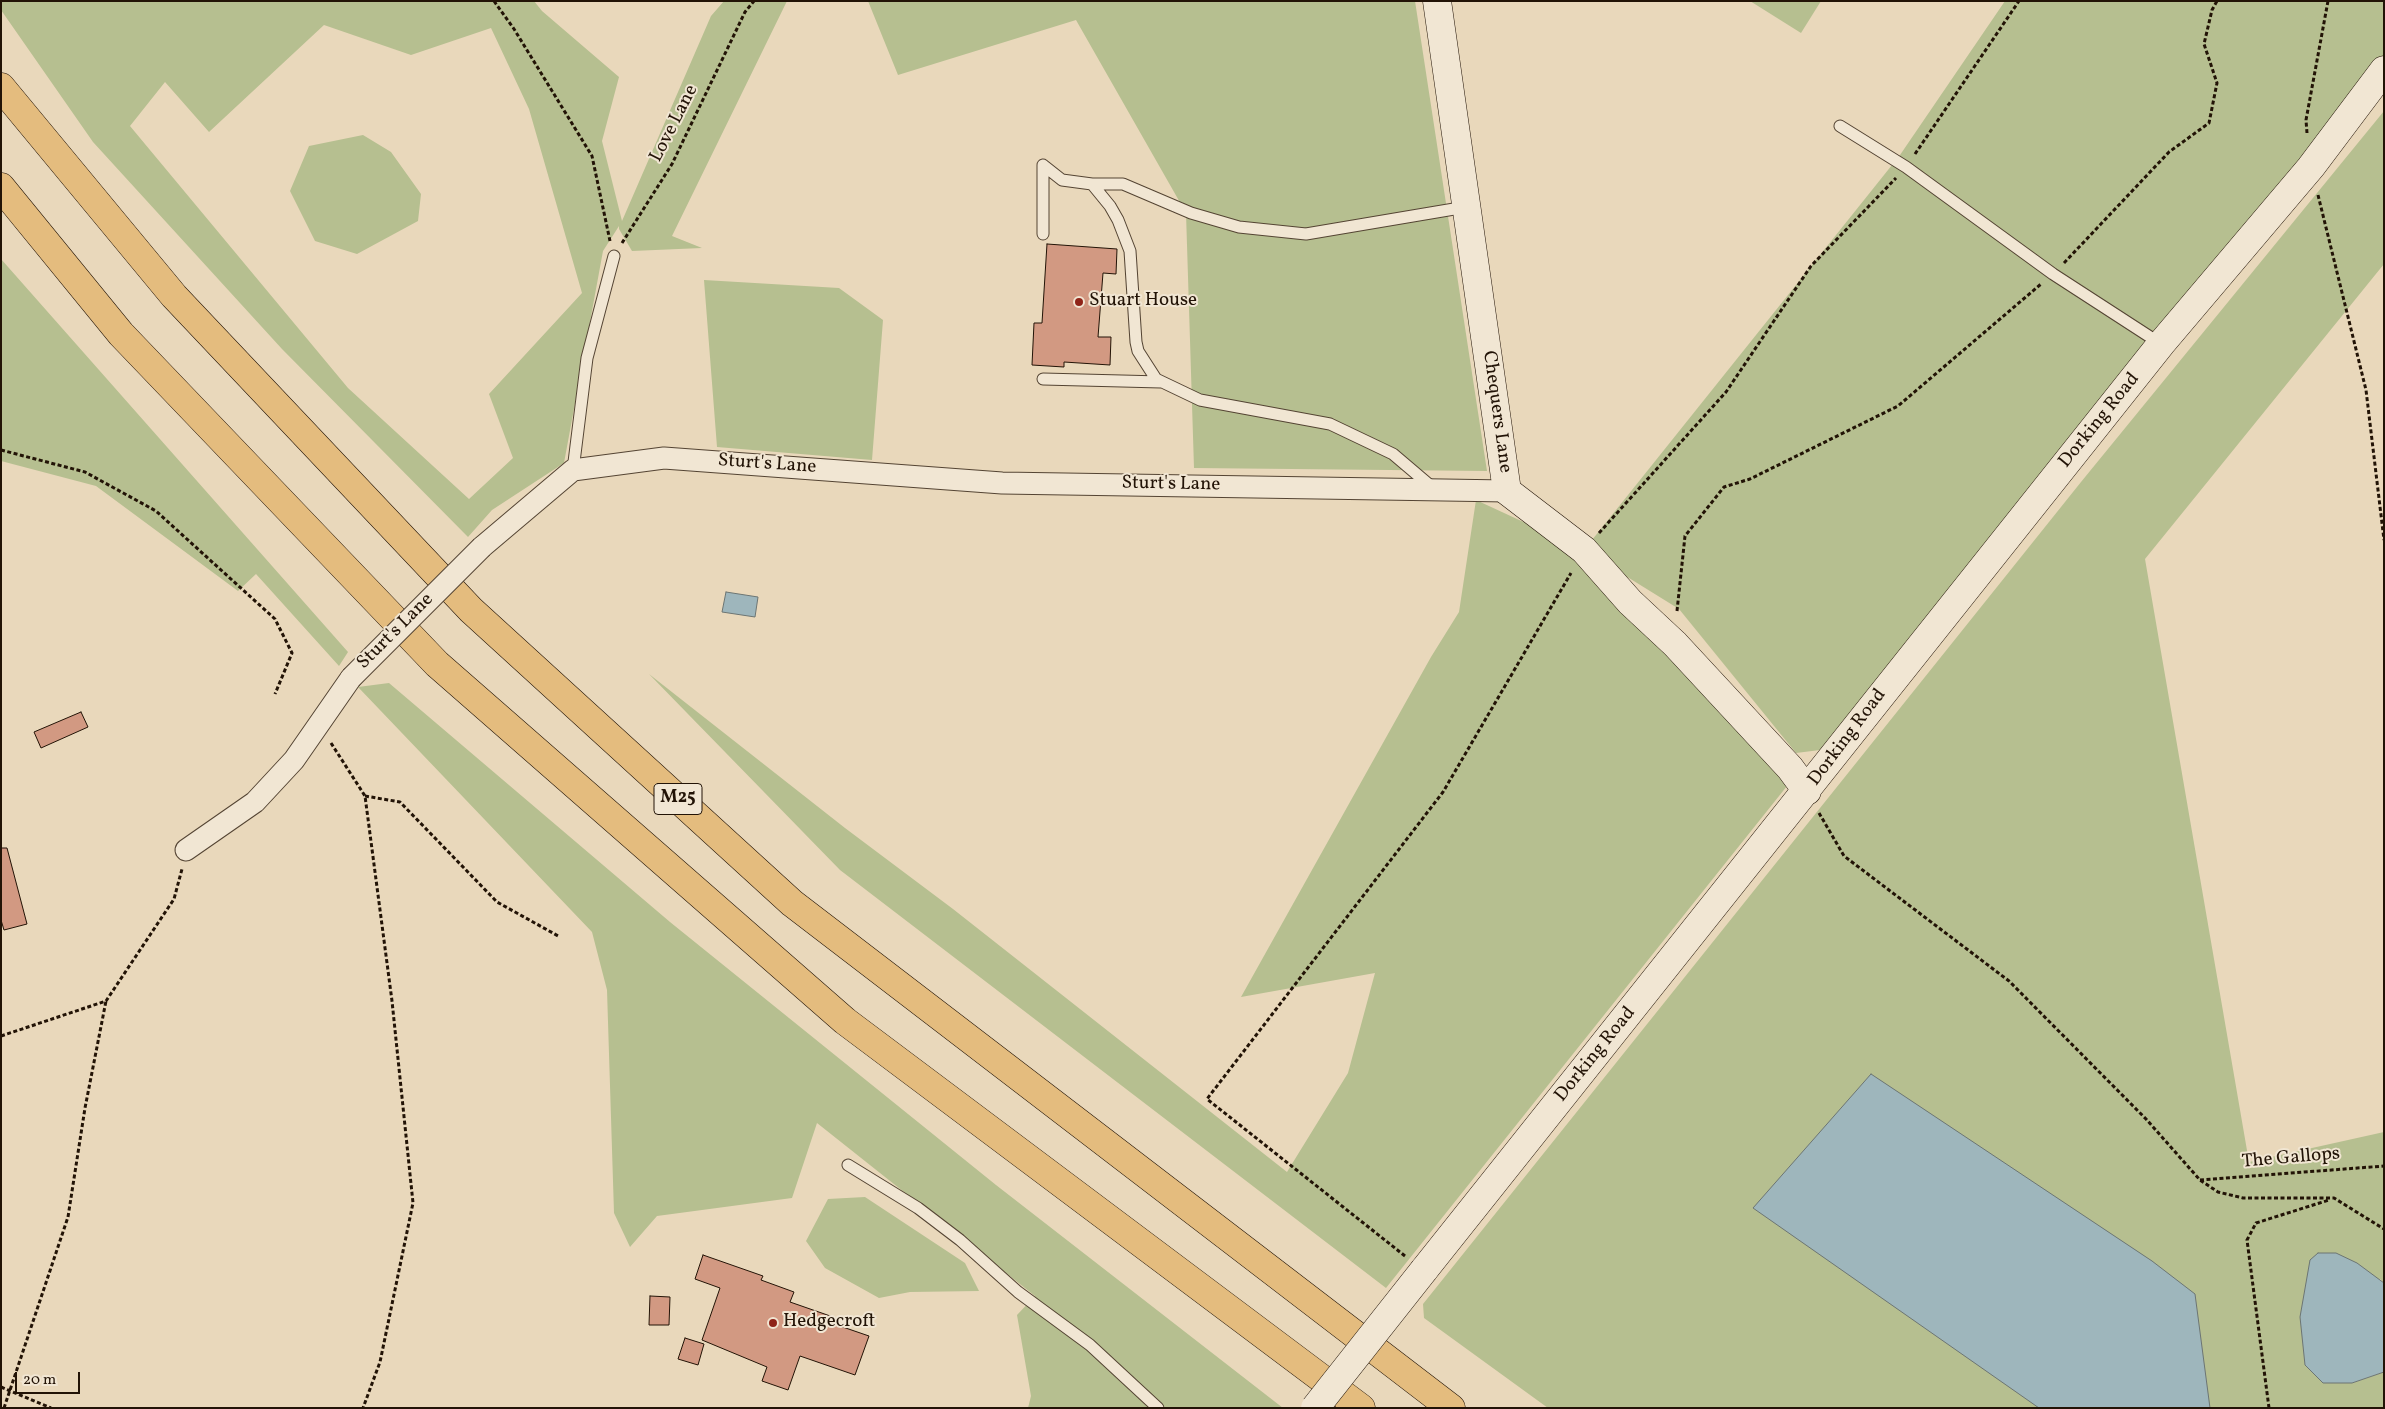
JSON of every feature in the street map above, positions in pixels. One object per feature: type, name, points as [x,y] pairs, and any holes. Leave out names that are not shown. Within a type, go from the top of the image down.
[{"type":"highway","name":"M25","points":[[1,87],[174,296],[471,610],[792,903],[1451,1408]]},
{"type":"highway","points":[[1,187],[121,334],[437,664],[845,1021],[1361,1408]]},
{"type":"main road","name":"Chequers Lane","points":[[1437,1],[1507,490],[1584,550],[1630,602],[1675,644],[1790,768],[1807,791]]},
{"type":"main road","name":"Dorking Road","points":[[1315,1408],[1807,791],[1867,711],[2161,344],[2311,167],[2384,70]]},
{"type":"street","name":"Sturt's Lane","points":[[186,850],[254,802],[294,760],[351,678],[482,547],[573,470],[664,458],[1002,483],[1507,490]]},
{"type":"lane","points":[[1840,126],[1906,167],[2053,274],[2161,344]]},
{"type":"lane","points":[[1043,234],[1043,165],[1062,180],[1092,184],[1123,184],[1191,214],[1239,228],[1306,234],[1466,207]]},
{"type":"lane","points":[[1092,184],[1114,213],[1130,251],[1136,342],[1138,351],[1156,379],[1200,400],[1330,424],[1393,454],[1434,489]]},
{"type":"lane","points":[[573,470],[587,358],[614,256]]},
{"type":"lane","points":[[1043,379],[1161,382]]},
{"type":"lane","points":[[848,1165],[918,1208],[960,1240],[1018,1292],[1090,1345],[1158,1408]]},
{"type":"path","points":[[494,1],[514,29],[592,156],[614,256]]},
{"type":"path","name":"Love Lane","points":[[614,256],[672,164],[745,12],[754,1]]},
{"type":"path","points":[[1424,1270],[1207,1100],[1443,792],[1584,550],[1726,392],[1812,266],[1906,167],[2019,1]]},
{"type":"path","points":[[1675,644],[1685,536],[1724,487],[1750,479],[1898,406],[2053,274],[2169,152],[2209,124],[2217,83],[2204,44],[2212,10],[2217,1]]},
{"type":"path","points":[[2328,1],[2306,120],[2311,167],[2366,390],[2384,540]]},
{"type":"path","points":[[1,450],[85,472],[156,511],[275,619],[292,652],[275,694]]},
{"type":"path","points":[[318,724],[365,796],[392,1000],[413,1203],[380,1362],[362,1408]]},
{"type":"path","points":[[1807,791],[1844,856],[2009,981],[2146,1119],[2200,1180],[2218,1192],[2243,1198],[2334,1198],[2384,1229]]},
{"type":"path","points":[[365,796],[400,802],[497,902],[560,937]]},
{"type":"path","points":[[4,1408],[68,1217],[85,1108],[106,1001],[174,900],[179,886],[186,850]]},
{"type":"path","points":[[1,1036],[106,1001]]},
{"type":"path","name":"The Gallops","points":[[2200,1180],[2384,1166]]},
{"type":"path","points":[[2269,1408],[2247,1240],[2256,1224],[2334,1198]]},
{"type":"path","points":[[1,1387],[51,1408]]},
{"type":"green space","points":[[1,1],[534,1],[542,11],[619,77],[602,141],[622,221],[711,16],[724,1],[787,1],[672,236],[702,248],[632,251],[619,226],[603,251],[564,463],[492,510],[468,537],[282,349],[93,142],[1,10]],"holes":[[[324,25],[411,55],[491,28],[529,109],[582,293],[489,394],[513,458],[469,499],[348,388],[130,126],[165,82],[209,132]]]},
{"type":"green space","points":[[868,1],[1415,1],[1487,471],[1194,468],[1186,213],[1076,20],[898,75]]},
{"type":"green space","points":[[1750,1],[1821,1],[1801,33]]},
{"type":"green space","points":[[2005,1],[2384,1],[2384,57],[1820,750],[1796,753],[1679,609],[1587,552],[1795,776],[1386,1288],[840,870],[649,674],[845,828],[953,909],[1287,1172],[1348,1073],[1375,973],[1241,997],[1431,657],[1459,612],[1476,500],[1584,550],[1900,155]]},
{"type":"green space","points":[[2384,111],[2384,264],[2145,559],[2249,1162],[2384,1132],[2384,1283],[2380,1279],[2352,1383],[2384,1372],[2384,1408],[1548,1408],[1424,1318],[1423,1304],[2081,482]]},
{"type":"green space","points":[[363,135],[391,152],[421,194],[418,221],[357,254],[315,241],[290,191],[309,146]]},
{"type":"green space","points":[[1,259],[348,652],[339,666],[256,574],[238,591],[96,486],[1,461]]},
{"type":"green space","points":[[704,280],[839,288],[883,320],[872,460],[717,447]]},
{"type":"green space","points":[[389,683],[670,922],[996,1185],[1283,1408],[1028,1408],[1031,1396],[1017,1315],[1035,1296],[817,1123],[792,1198],[657,1216],[630,1247],[614,1213],[607,990],[592,932],[358,687]]},
{"type":"green space","points":[[865,1197],[965,1263],[979,1291],[910,1292],[879,1298],[825,1268],[806,1241],[828,1199]]},
{"type":"water","points":[[726,592],[758,597],[755,617],[722,612]]},
{"type":"water","points":[[1871,1074],[2152,1261],[2195,1294],[2210,1408],[2039,1408],[1753,1208]]},
{"type":"water","points":[[2318,1253],[2336,1253],[2357,1263],[2384,1283],[2384,1372],[2352,1383],[2323,1383],[2305,1365],[2300,1317],[2310,1260]]},
{"type":"building","name":"Stuart House","points":[[1047,244],[1117,249],[1116,274],[1103,273],[1098,337],[1111,337],[1110,365],[1064,362],[1064,367],[1032,365],[1034,323],[1042,323]]},
{"type":"building","points":[[81,712],[88,727],[41,748],[34,732]]},
{"type":"building","points":[[1,848],[7,848],[27,924],[4,930],[1,920]]},
{"type":"building","name":"Hedgecroft","points":[[703,1255],[763,1276],[761,1280],[794,1292],[790,1302],[836,1318],[834,1324],[869,1336],[855,1375],[800,1356],[788,1390],[762,1381],[767,1367],[702,1340],[720,1288],[695,1279]]},
{"type":"building","points":[[650,1296],[670,1297],[669,1325],[649,1325]]},
{"type":"building","points":[[685,1338],[704,1344],[698,1365],[678,1359]]},
{"type":"place","name":"Stuart House","points":[[1079,302]]},
{"type":"place","name":"Hedgecroft","points":[[773,1323]]}]
